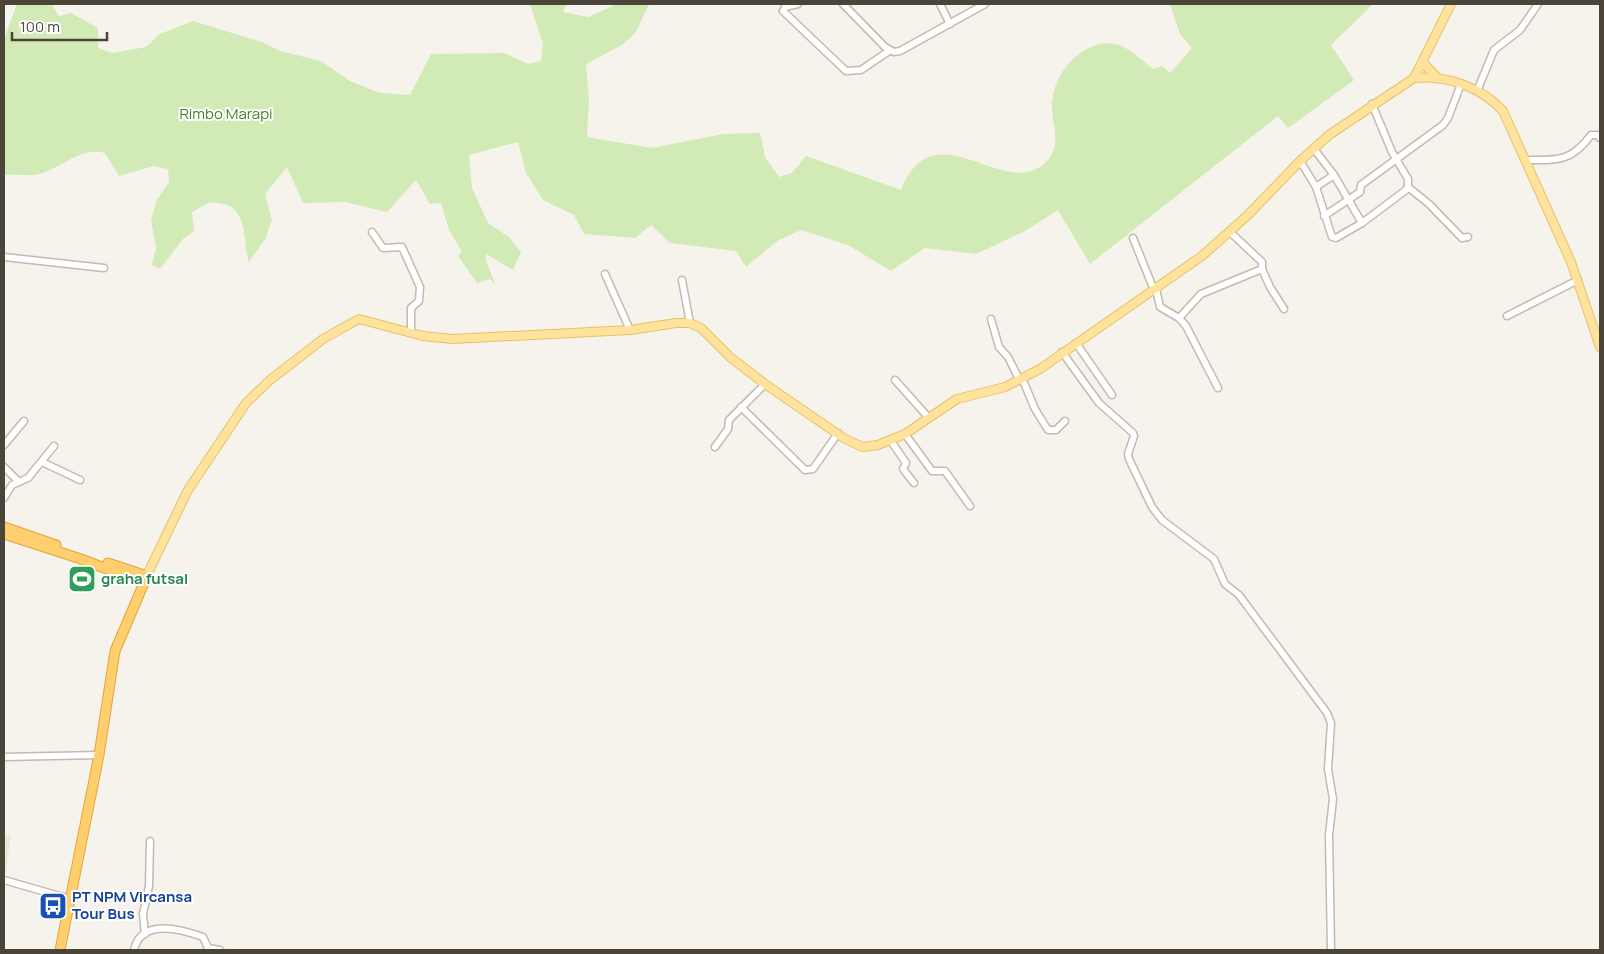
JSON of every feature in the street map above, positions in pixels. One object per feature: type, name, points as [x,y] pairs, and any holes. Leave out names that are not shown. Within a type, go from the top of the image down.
[{"type":"highway","points":[[4,527],[145,580]]},
{"type":"highway","points":[[4,534],[145,580]]},
{"type":"highway","points":[[60,950],[99,755],[115,651],[145,580]]},
{"type":"main road","points":[[1414,78],[1451,4]]},
{"type":"main road","points":[[1422,62],[1437,77]]},
{"type":"main road","points":[[145,580],[180,504],[198,472],[246,403],[261,388],[323,339],[353,320],[365,320],[423,336],[453,339],[630,330],[670,323],[690,323],[701,328],[730,357],[765,384],[845,439],[867,447],[891,441],[905,434],[957,398],[1005,388],[1040,369],[1155,289],[1230,232],[1314,149],[1372,104],[1414,78],[1437,77],[1461,84],[1477,91],[1503,111],[1578,280],[1599,336],[1600,347]]},
{"type":"street","points":[[798,4],[785,7],[783,10],[846,71],[861,70],[889,51],[900,51],[985,4]]},
{"type":"street","points":[[843,4],[889,51]]},
{"type":"street","points":[[940,4],[950,24]]},
{"type":"street","points":[[1477,91],[1494,50],[1520,30],[1538,4]]},
{"type":"street","points":[[1324,216],[1360,192],[1360,185],[1443,125],[1448,118],[1461,84]]},
{"type":"street","points":[[1372,104],[1396,160],[1408,179],[1408,187]]},
{"type":"street","points":[[1526,160],[1559,160],[1582,147],[1591,135],[1597,135],[1600,138]]},
{"type":"street","points":[[1314,149],[1334,174],[1362,223]]},
{"type":"street","points":[[1300,161],[1316,187],[1332,237],[1336,238],[1362,223],[1408,187]]},
{"type":"street","points":[[1316,187],[1334,174]]},
{"type":"street","points":[[1408,187],[1429,204],[1462,238],[1468,237]]},
{"type":"street","points":[[372,232],[382,248],[399,245],[402,247],[420,287],[419,301],[411,308],[411,332]]},
{"type":"street","points":[[1230,232],[1260,259],[1264,265],[1262,269],[1272,291],[1284,309]]},
{"type":"street","points":[[1133,238],[1155,289],[1160,307],[1179,318],[1186,326],[1218,388]]},
{"type":"street","points":[[4,257],[104,268]]},
{"type":"street","points":[[1179,318],[1201,294],[1262,269]]},
{"type":"street","points":[[605,274],[630,330]]},
{"type":"street","points":[[682,280],[690,323]]},
{"type":"street","points":[[1507,316],[1578,280]]},
{"type":"street","points":[[990,319],[999,347],[1008,357],[1021,379],[1035,409],[1048,430],[1056,430],[1065,421]]},
{"type":"street","points":[[1076,343],[1112,395]]},
{"type":"street","points":[[1062,352],[1099,403],[1133,433],[1134,436],[1128,454],[1129,459],[1152,507],[1173,530],[1214,559],[1224,584],[1239,595],[1327,713],[1330,723],[1328,769],[1332,799],[1329,835],[1331,950]]},
{"type":"street","points":[[895,380],[928,417]]},
{"type":"street","points":[[714,447],[728,430],[728,422],[765,384]]},
{"type":"street","points":[[741,407],[805,470],[812,468],[838,433]]},
{"type":"street","points":[[4,445],[24,421]]},
{"type":"street","points":[[905,434],[932,471],[945,471],[970,506]]},
{"type":"street","points":[[891,441],[906,463],[903,468],[914,483]]},
{"type":"street","points":[[4,498],[12,486],[25,480],[54,446]]},
{"type":"street","points":[[42,462],[80,480]]},
{"type":"street","points":[[4,467],[19,482]]},
{"type":"street","points":[[4,757],[99,755]]},
{"type":"street","points":[[145,934],[142,914],[149,886],[150,841]]},
{"type":"street","points":[[4,880],[70,899]]},
{"type":"street","points":[[134,950],[136,942],[145,934],[157,929],[170,927],[183,929],[203,937],[211,950],[220,950]]},
{"type":"shaded area","points":[[4,835],[11,836],[5,877],[4,876]]},
{"type":"green space","name":"Rimbo Marapi","points":[[17,4],[51,4],[59,16],[71,13],[98,28],[98,48],[112,53],[146,47],[160,34],[193,21],[262,42],[280,51],[321,61],[350,81],[380,93],[410,95],[431,54],[504,53],[528,64],[541,61],[543,44],[530,4],[567,4],[563,12],[588,17],[617,4],[649,4],[636,32],[622,45],[586,64],[589,100],[587,137],[652,148],[723,134],[760,133],[765,157],[779,177],[792,173],[806,156],[901,190],[915,166],[932,156],[951,155],[1011,172],[1029,172],[1046,162],[1051,156],[1055,143],[1052,108],[1054,90],[1061,74],[1079,54],[1097,45],[1115,44],[1130,51],[1153,69],[1162,66],[1170,73],[1192,48],[1180,34],[1170,4],[1373,4],[1331,45],[1354,80],[1288,128],[1278,116],[1090,264],[1058,210],[1025,231],[976,254],[925,248],[891,271],[848,245],[801,230],[777,241],[746,267],[736,251],[670,243],[651,225],[635,238],[584,234],[574,215],[543,200],[526,173],[518,142],[469,155],[472,188],[488,223],[509,237],[521,252],[513,270],[486,254],[486,261],[495,284],[490,279],[477,283],[458,256],[462,252],[449,230],[441,203],[430,204],[416,180],[387,212],[345,202],[303,203],[287,167],[265,194],[272,220],[265,239],[249,262],[240,217],[228,205],[210,202],[192,212],[194,231],[183,239],[160,269],[152,265],[156,247],[151,220],[157,200],[169,182],[168,169],[154,166],[119,176],[105,153],[88,152],[43,173],[4,175],[4,39]]},
{"type":"place","name":"graha futsal","points":[[82,579]]},
{"type":"place","name":"PT NPM Vircansa Tour Bus","points":[[53,906]]}]
